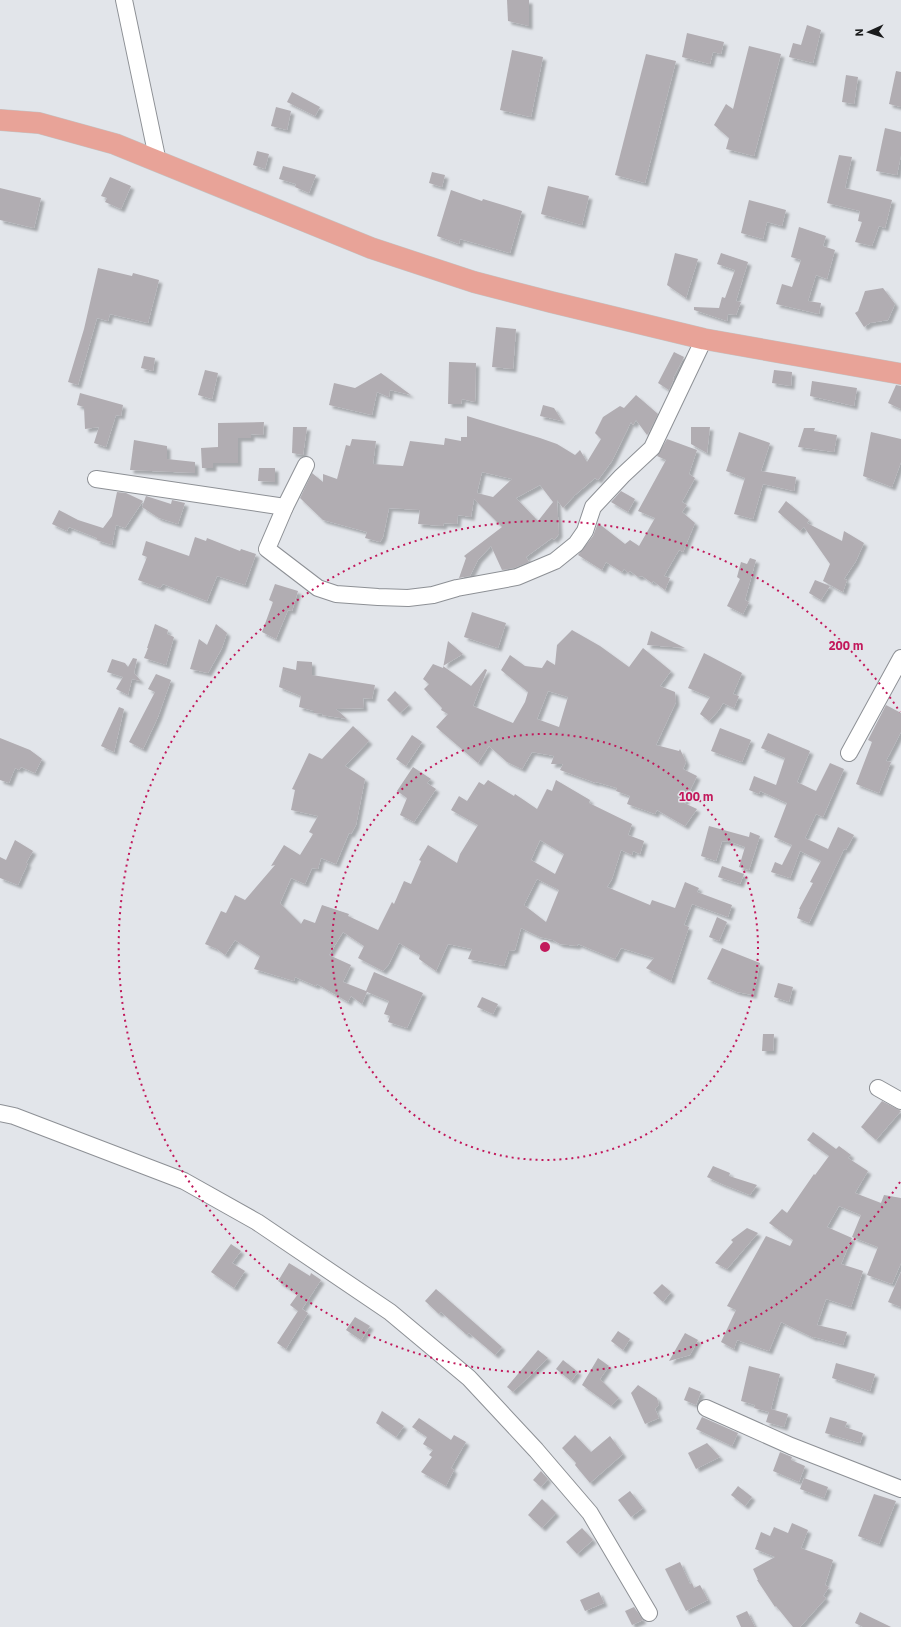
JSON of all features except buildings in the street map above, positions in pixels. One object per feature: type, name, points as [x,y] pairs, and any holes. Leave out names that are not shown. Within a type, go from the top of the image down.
[{"type":"main road","points":[[0,120],[39,123],[115,144],[371,248],[474,282],[704,339],[901,374]]},
{"type":"street","points":[[124,0],[158,162]]},
{"type":"street","points":[[306,465],[285,507],[267,549],[318,588],[336,594],[408,598],[433,595],[457,588],[517,577],[555,561],[576,544],[585,531],[593,507],[622,476],[652,448],[704,339]]},
{"type":"street","points":[[96,479],[285,507]]},
{"type":"street","points":[[850,753],[901,658]]},
{"type":"street","points":[[878,1088],[901,1101]]},
{"type":"street","points":[[0,1113],[14,1116],[184,1181],[257,1222],[390,1312],[469,1378],[536,1450],[590,1513],[648,1613]]},
{"type":"street","points":[[706,1408],[790,1446],[901,1489]]}]
